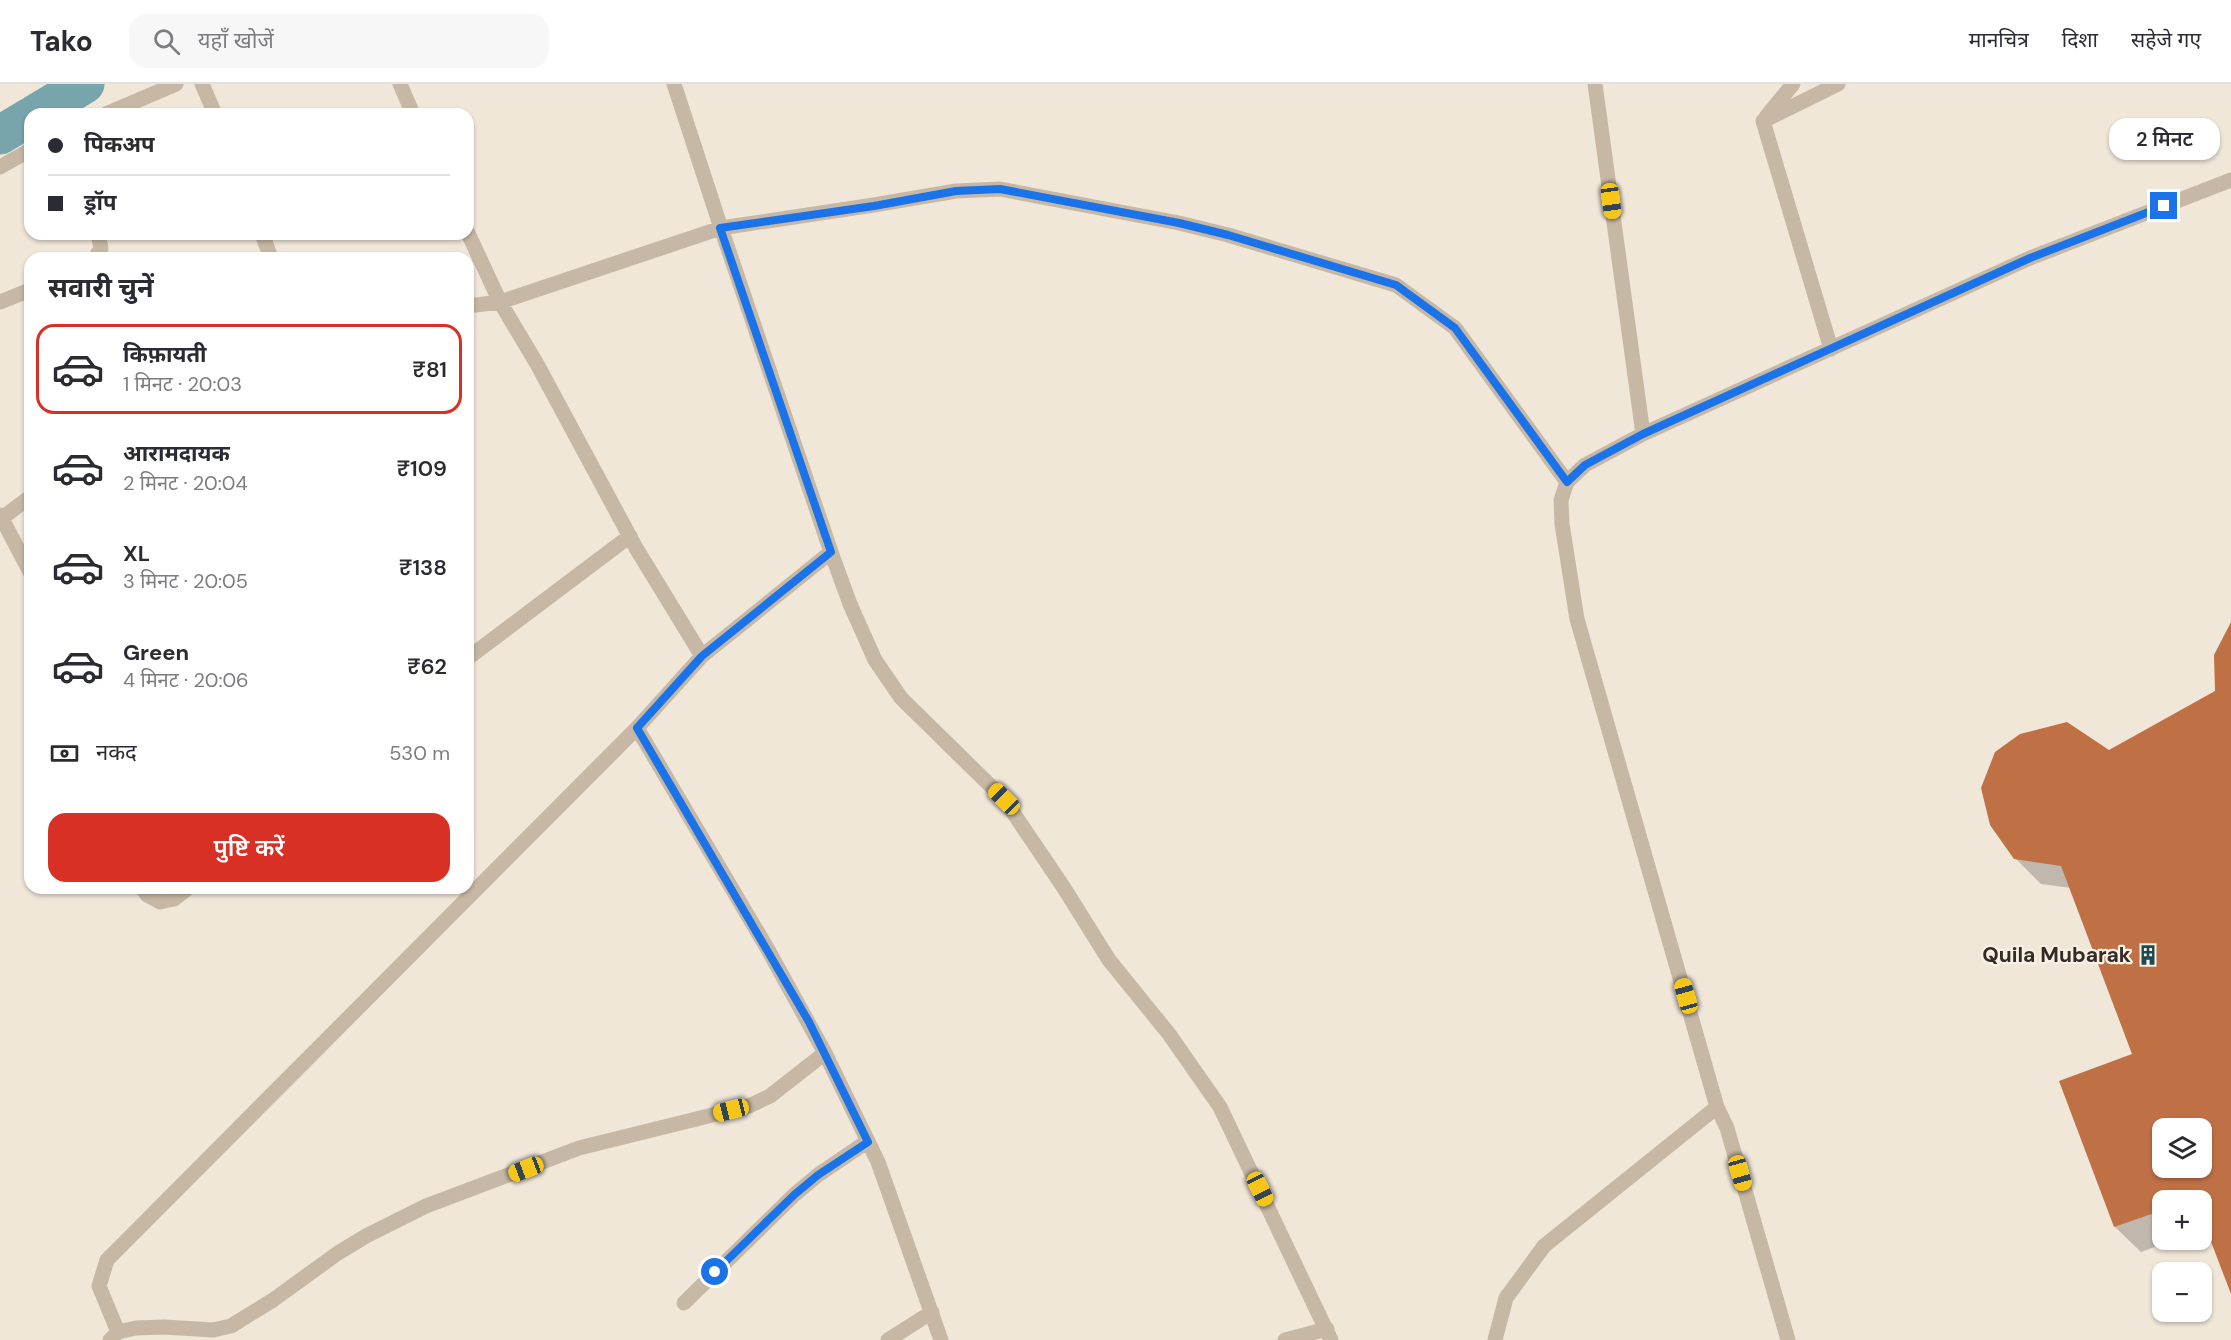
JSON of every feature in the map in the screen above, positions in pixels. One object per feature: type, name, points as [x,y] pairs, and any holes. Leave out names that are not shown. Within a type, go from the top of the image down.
[{"type":"street","points":[[120,108],[176,84]]},
{"type":"street","points":[[202,84],[212,108]]},
{"type":"street","points":[[674,84],[720,228],[831,552],[850,604],[875,660],[901,698],[1004,799],[1109,960],[1169,1034],[1220,1107],[1329,1334],[1285,1340]]},
{"type":"street","points":[[1595,84],[1643,434]]},
{"type":"street","points":[[1763,121],[1793,84]]},
{"type":"street","points":[[1763,121],[1838,84]]},
{"type":"street","points":[[406,87],[411,108]]},
{"type":"street","points":[[1763,121],[1831,349]]},
{"type":"street","points":[[0,167],[24,153]]},
{"type":"street","points":[[1788,1340],[1577,619],[1562,525],[1561,500],[1567,482],[1585,465],[1643,434],[2030,258],[2231,180]]},
{"type":"street","points":[[474,305],[500,302],[720,228],[874,206],[956,191],[1000,189],[1179,223],[1228,235],[1396,285],[1455,328],[1567,482]]},
{"type":"street","points":[[471,240],[500,302],[537,364],[630,536],[702,656]]},
{"type":"street","points":[[0,302],[24,292]]},
{"type":"street","points":[[24,500],[1,517],[24,561]]},
{"type":"street","points":[[474,653],[630,536]]},
{"type":"street","points":[[474,892],[637,728],[702,656],[831,552]]},
{"type":"street","points":[[637,728],[767,948],[825,1053],[878,1162],[941,1340]]},
{"type":"street","points":[[146,894],[160,902],[174,899],[180,894]]},
{"type":"street","points":[[472,894],[107,1260],[99,1286],[114,1336],[136,1328],[164,1327],[213,1335],[248,1316],[366,1236],[426,1206],[579,1148],[750,1106],[770,1096],[825,1053]]},
{"type":"street","points":[[1495,1340],[1506,1298],[1544,1246],[1718,1107]]},
{"type":"street","points":[[684,1303],[794,1195],[818,1175],[868,1142]]},
{"type":"street","points":[[888,1340],[932,1312]]},
{"type":"building","name":"Quila Mubarak","points":[[2231,622],[2231,1294],[2212,1244],[2212,1190],[2152,1190],[2152,1214],[2114,1227],[2059,1081],[2132,1054],[2061,866],[2014,859],[1990,825],[1981,788],[1995,752],[2020,734],[2067,722],[2109,750],[2215,691],[2214,655]]},
{"type":"waterway","points":[[45,108],[85,84]]},
{"type":"waterway","points":[[0,135],[24,121]]},
{"type":"place","name":"Quila Mubarak","points":[[2148,955]]},
{"type":"route","points":[[715,1272],[794,1195],[818,1175],[868,1142],[809,1022],[637,728],[702,656],[831,552],[720,228],[874,206],[956,191],[1000,189],[1179,223],[1228,235],[1396,285],[1455,328],[1567,482],[1585,465],[1643,434],[2030,258],[2164,206]]}]
